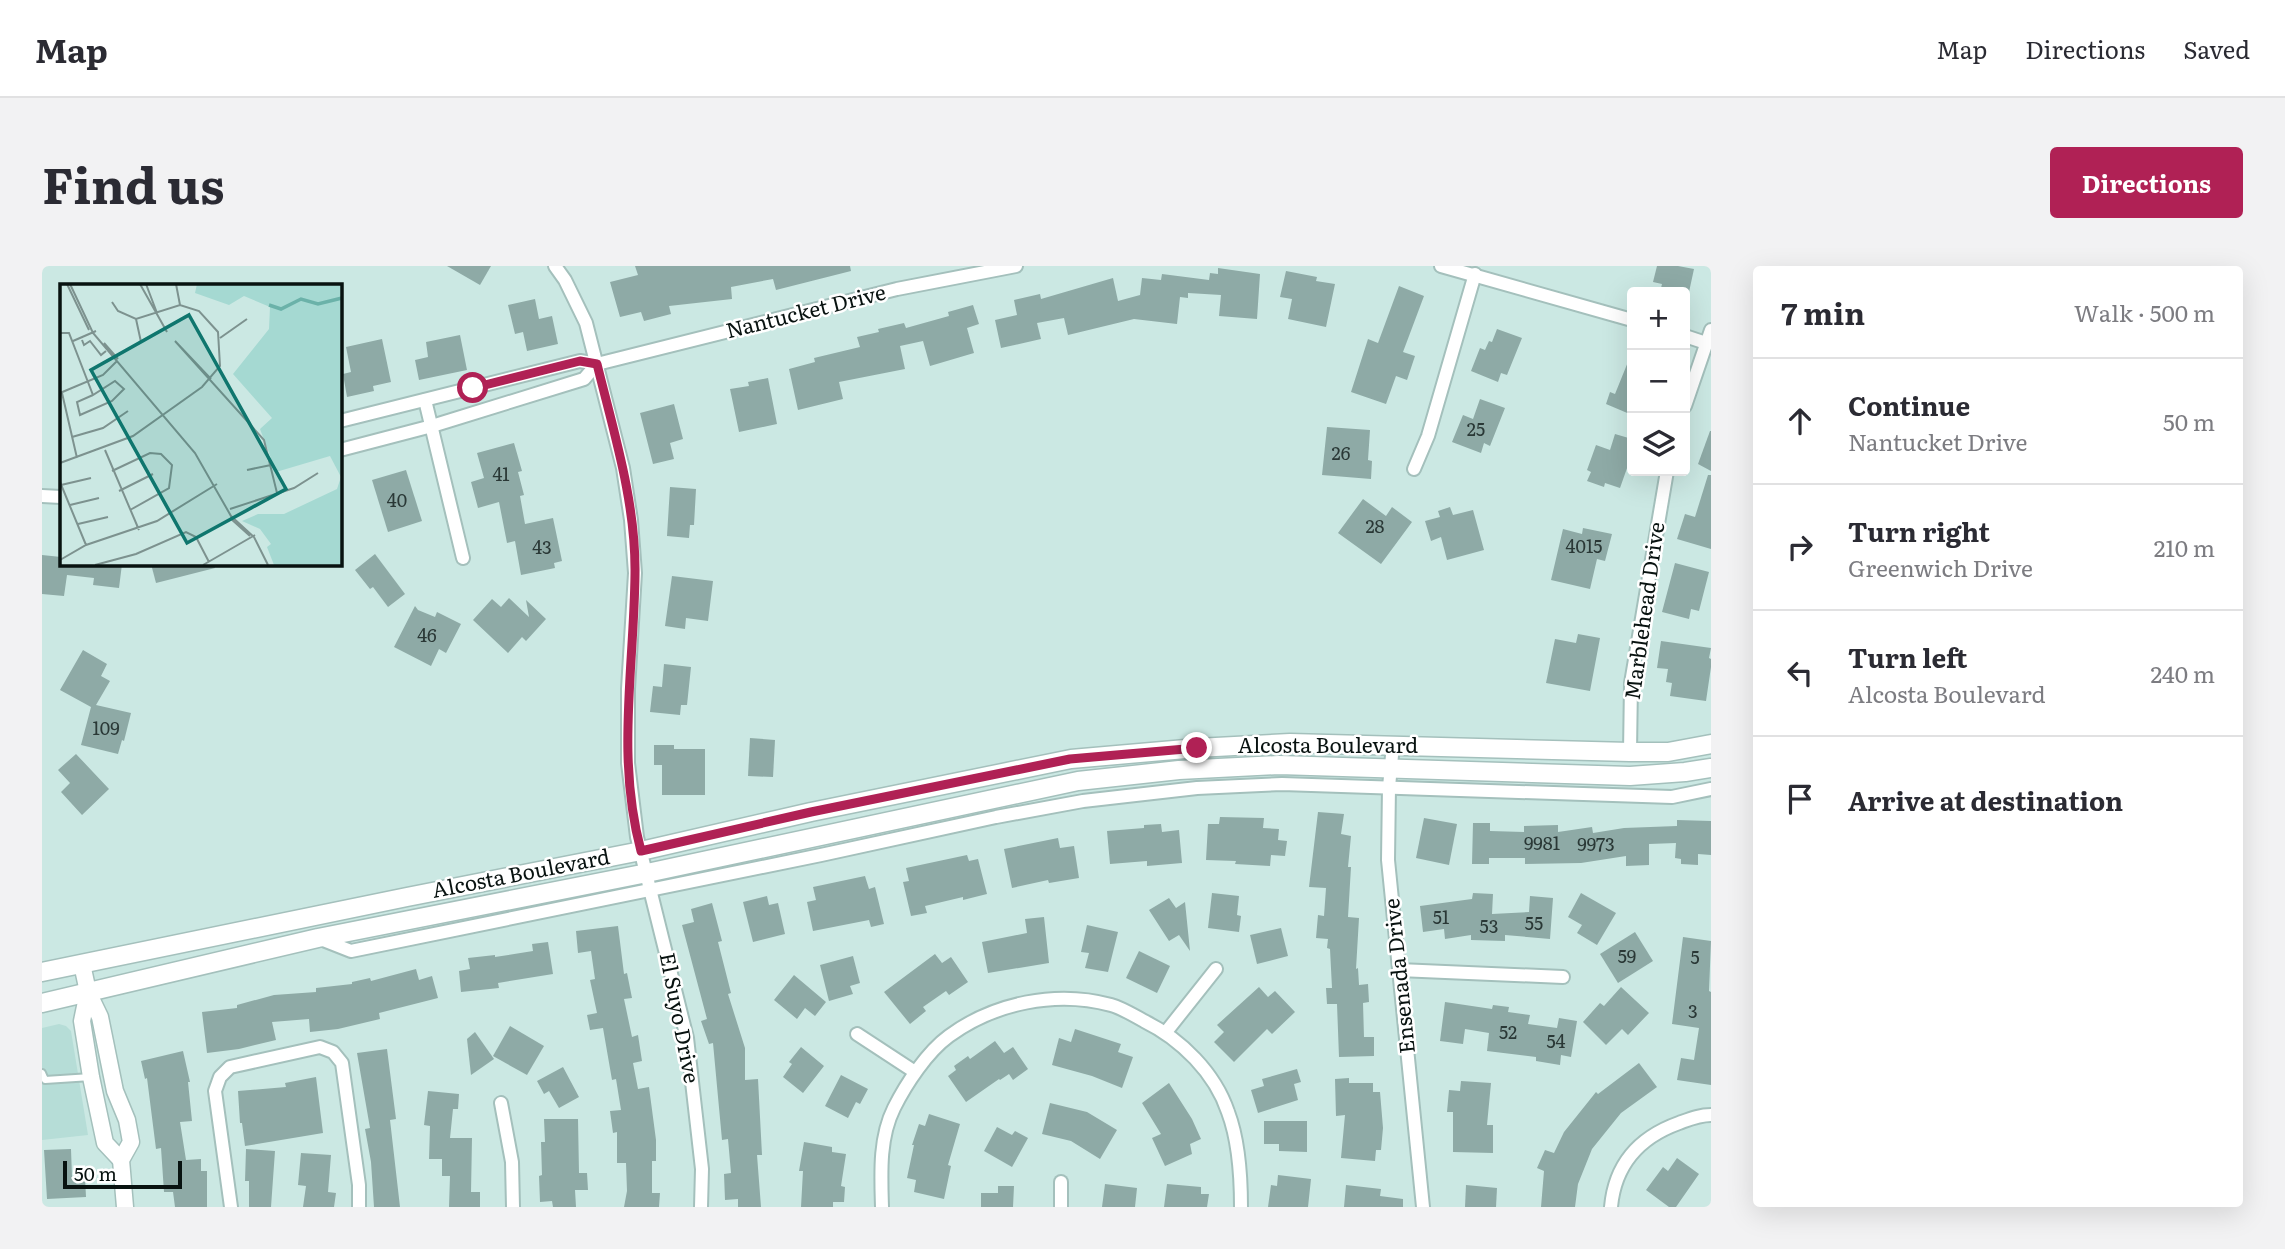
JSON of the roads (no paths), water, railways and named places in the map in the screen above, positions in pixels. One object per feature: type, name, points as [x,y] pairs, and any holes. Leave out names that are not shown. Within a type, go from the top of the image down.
[{"type":"main road","name":"Alcosta Boulevard","points":[[42,972],[641,851],[811,812],[1070,759],[1290,743],[1630,752],[1668,752],[1711,744]]},
{"type":"main road","points":[[1630,752],[1630,776]]},
{"type":"main road","name":"Alcosta Boulevard","points":[[42,1003],[318,938],[649,881],[1078,781],[1179,770],[1279,765],[1630,776],[1711,768]]},
{"type":"street","name":"El Suyo Drive","points":[[555,266],[577,302],[586,323],[623,468],[635,573],[628,689],[628,763],[636,832],[688,1038],[702,1169],[701,1207]]},
{"type":"street","name":"Nantucket Drive","points":[[341,421],[580,361],[597,364],[897,289],[1016,266]]},
{"type":"street","points":[[1441,266],[1627,319]]},
{"type":"street","points":[[1414,469],[1427,436],[1475,274]]},
{"type":"street","points":[[1690,391],[1711,330]]},
{"type":"street","points":[[1690,338],[1706,343]]},
{"type":"street","name":"Nantucket Drive","points":[[341,450],[432,426],[584,379],[597,364]]},
{"type":"street","points":[[425,400],[463,558]]},
{"type":"street","name":"Marblehead Drive","points":[[1630,752],[1631,683],[1666,476]]},
{"type":"street","points":[[42,496],[60,497]]},
{"type":"street","name":"Ensenada Drive","points":[[1393,745],[1389,787],[1388,860],[1423,1207]]},
{"type":"street","name":"Alcosta Boulevard","points":[[649,881],[821,855],[996,817],[1083,802],[1197,788],[1282,784],[1672,797],[1711,789]]},
{"type":"street","points":[[82,964],[88,992],[100,1017],[115,1091],[127,1119],[131,1142],[121,1160],[125,1207]]},
{"type":"street","points":[[1166,1032],[1216,969]]},
{"type":"street","points":[[1399,970],[1563,977]]},
{"type":"street","points":[[88,992],[82,1021],[91,1077],[105,1143],[121,1160]]},
{"type":"street","points":[[882,1207],[880,1161],[893,1110],[915,1072],[947,1037],[987,1014],[1029,1001],[1072,998],[1112,1005],[1166,1032],[1207,1072],[1228,1112],[1236,1146],[1241,1207]]},
{"type":"street","points":[[857,1034],[915,1072]]},
{"type":"street","points":[[231,1207],[215,1091],[220,1077],[230,1067],[320,1046],[333,1052],[342,1063],[359,1185],[359,1207]]},
{"type":"street","points":[[501,1103],[512,1162],[513,1207]]},
{"type":"street","points":[[1611,1207],[1619,1174],[1634,1148],[1659,1130],[1700,1115],[1711,1115]]},
{"type":"street","points":[[1061,1182],[1061,1207]]},
{"type":"lane","points":[[43,1078],[91,1077]]}]
